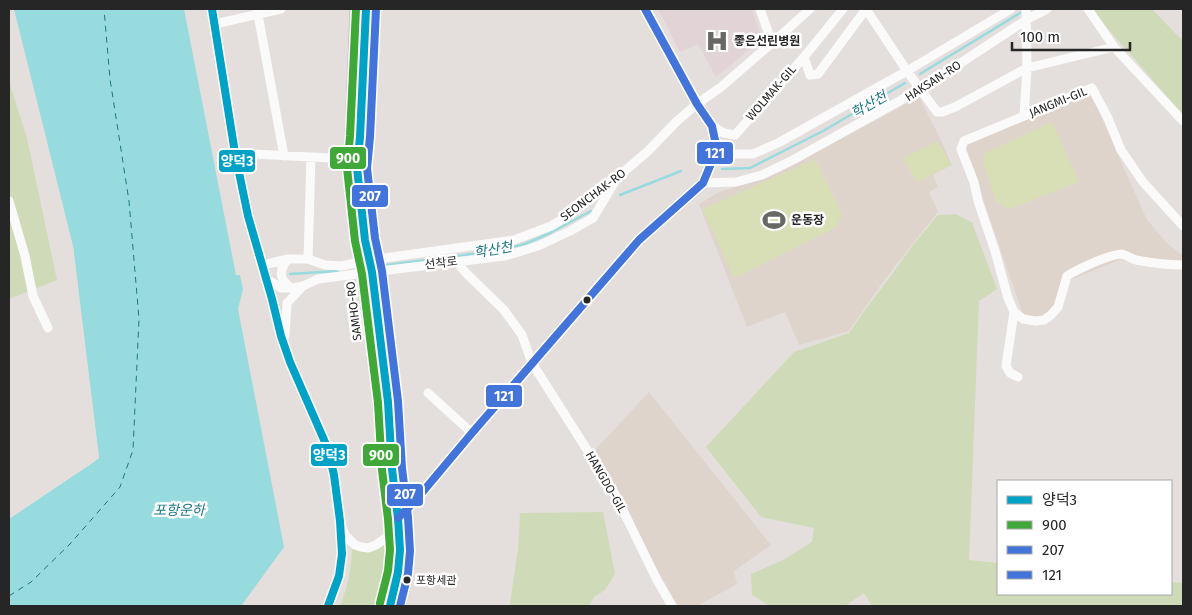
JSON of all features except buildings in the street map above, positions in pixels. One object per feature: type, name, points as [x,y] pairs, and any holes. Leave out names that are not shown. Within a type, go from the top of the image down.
[{"type":"main road","name":"SAMHO-RO","points":[[355,9],[348,159],[388,402],[392,470],[400,550],[396,587],[391,604]]},
{"type":"main road","name":"SAMHO-RO","points":[[366,9],[357,168],[367,267]]},
{"type":"street","points":[[212,9],[235,153],[248,216],[285,347],[328,449],[334,475],[342,554],[339,576],[328,606]]},
{"type":"street","points":[[215,24],[257,11],[280,9]]},
{"type":"street","points":[[340,520],[345,534],[350,541],[360,547],[368,548],[387,537],[398,518],[415,501],[640,240],[703,183],[715,154],[712,126],[697,104],[645,9]]},
{"type":"street","points":[[760,9],[772,43]]},
{"type":"street","name":"SEONCHAK-RO","points":[[262,265],[288,259],[308,259],[325,266],[367,267],[514,240],[551,226],[619,176],[648,151],[677,121],[721,87],[810,9]]},
{"type":"street","name":"WOLMAK-GIL","points":[[712,126],[724,133],[735,135],[804,57],[843,9]]},
{"type":"street","points":[[804,57],[810,75],[818,74],[866,9],[937,112],[942,112],[955,107],[1026,68],[1114,47]]},
{"type":"street","name":"HAKSAN-RO","points":[[715,154],[753,154],[778,143],[1010,9]]},
{"type":"street","name":"JANGMI-GIL","points":[[1026,9],[1024,116],[1092,88],[1107,116],[1121,150],[1143,182],[1183,226]]},
{"type":"street","name":"HAKSAN-RO","points":[[703,183],[736,182],[762,175],[921,90],[1026,20],[1046,9]]},
{"type":"street","points":[[1088,9],[1114,47],[1183,121]]},
{"type":"street","points":[[257,11],[284,156]]},
{"type":"street","points":[[1024,116],[964,141],[962,148],[1014,312],[1023,319],[1044,320],[1058,307],[1067,276],[1085,266],[1112,256],[1123,254],[1132,259],[1148,262],[1183,265]]},
{"type":"street","points":[[235,153],[348,159]]},
{"type":"street","points":[[308,259],[311,157]]},
{"type":"street","name":"선착로","points":[[266,278],[281,288],[292,288],[303,286],[318,279],[367,267],[457,262],[505,256],[538,246],[593,218],[619,176]]},
{"type":"street","points":[[9,201],[25,256],[33,296],[48,328]]},
{"type":"street","points":[[288,259],[283,265],[281,272],[284,281],[292,288]]},
{"type":"street","name":"HANGDO-GIL","points":[[457,262],[504,310],[522,335],[532,363],[615,494],[657,580],[672,606]]},
{"type":"street","points":[[285,347],[287,303],[303,286]]},
{"type":"street","points":[[1014,312],[1006,366],[1010,373],[1018,377]]},
{"type":"street","points":[[428,393],[472,433]]},
{"type":"shaded area","name":"좋은선린병원","points":[[658,9],[752,9],[762,39],[716,77],[698,44],[680,52]]},
{"type":"shaded area","points":[[1090,92],[1147,220],[1168,244],[1182,255],[1181,263],[1127,257],[1065,282],[1055,309],[1032,321],[1022,312],[965,146]]},
{"type":"shaded area","points":[[919,97],[952,165],[933,175],[938,187],[929,192],[938,212],[882,283],[849,331],[799,345],[785,312],[747,327],[699,204],[717,193],[779,172]]},
{"type":"shaded area","points":[[649,392],[771,545],[734,571],[737,584],[697,606],[678,606],[643,545],[627,506],[594,451]]},
{"type":"green space","points":[[1091,9],[1152,9],[1183,41],[1183,115]]},
{"type":"green space","points":[[9,81],[27,138],[57,280],[9,299]]},
{"type":"green space","points":[[1052,122],[1079,182],[1009,209],[996,202],[983,162],[985,153]]},
{"type":"green space","points":[[938,141],[951,165],[917,182],[903,158]]},
{"type":"green space","name":"운동장","points":[[815,159],[842,214],[837,225],[833,229],[737,277],[733,276],[703,209]]},
{"type":"green space","points":[[955,214],[972,222],[997,289],[979,301],[969,560],[997,563],[997,595],[1172,595],[1172,582],[1183,583],[1183,606],[872,606],[864,593],[845,606],[770,606],[752,595],[751,574],[783,560],[812,542],[814,528],[761,517],[706,447],[794,352],[849,333],[913,245],[938,215]]},
{"type":"green space","points":[[603,512],[615,574],[605,590],[594,597],[589,606],[511,606],[520,513]]},
{"type":"green space","points":[[387,543],[380,583],[373,606],[340,606],[349,578],[352,549],[371,551]]},
{"type":"water","name":"포항운하","points":[[14,9],[184,9],[236,275],[240,275],[243,289],[238,309],[284,547],[241,606],[9,606],[9,519],[99,458],[73,246]]},
{"type":"pier","points":[[70,246],[73,246],[99,458],[88,466],[87,464],[96,457]]},
{"type":"waterway","name":"학산천","points":[[920,74],[1020,13]]},
{"type":"waterway","name":"학산천","points":[[722,169],[750,168],[823,131],[905,83]]},
{"type":"waterway","name":"학산천","points":[[620,195],[681,171]]},
{"type":"waterway","name":"학산천","points":[[387,265],[495,251],[525,244],[591,211]]},
{"type":"waterway","name":"학산천","points":[[290,274],[338,271]]},
{"type":"ferry route","points":[[9,596],[31,582],[70,544],[120,487],[133,450],[139,319],[129,201],[110,79],[104,9]]},
{"type":"transit line","name":"양덕3","points":[[212,9],[235,153],[248,216],[281,336],[290,362],[328,449],[334,475],[342,554],[339,576],[328,606]]},
{"type":"transit line","name":"900","points":[[356,9],[347,168],[355,241],[362,274],[378,403],[382,470],[388,519],[390,550],[388,571],[380,603]]},
{"type":"transit line","name":"양덕3","points":[[366,9],[357,168],[365,240],[372,272],[388,402],[392,469],[398,518],[400,550],[398,572],[390,606]]},
{"type":"transit line","name":"207","points":[[376,9],[367,168],[398,401],[402,468],[408,517],[410,551],[408,574],[400,606]]},
{"type":"transit line","name":"121","points":[[398,518],[415,501],[639,240],[703,183],[715,154],[712,126],[697,104],[645,9]]},
{"type":"place","name":"좋은선린병원","points":[[717,41]]},
{"type":"place","name":"운동장","points":[[774,220]]},
{"type":"place","name":"포항세관","points":[[407,580]]}]
